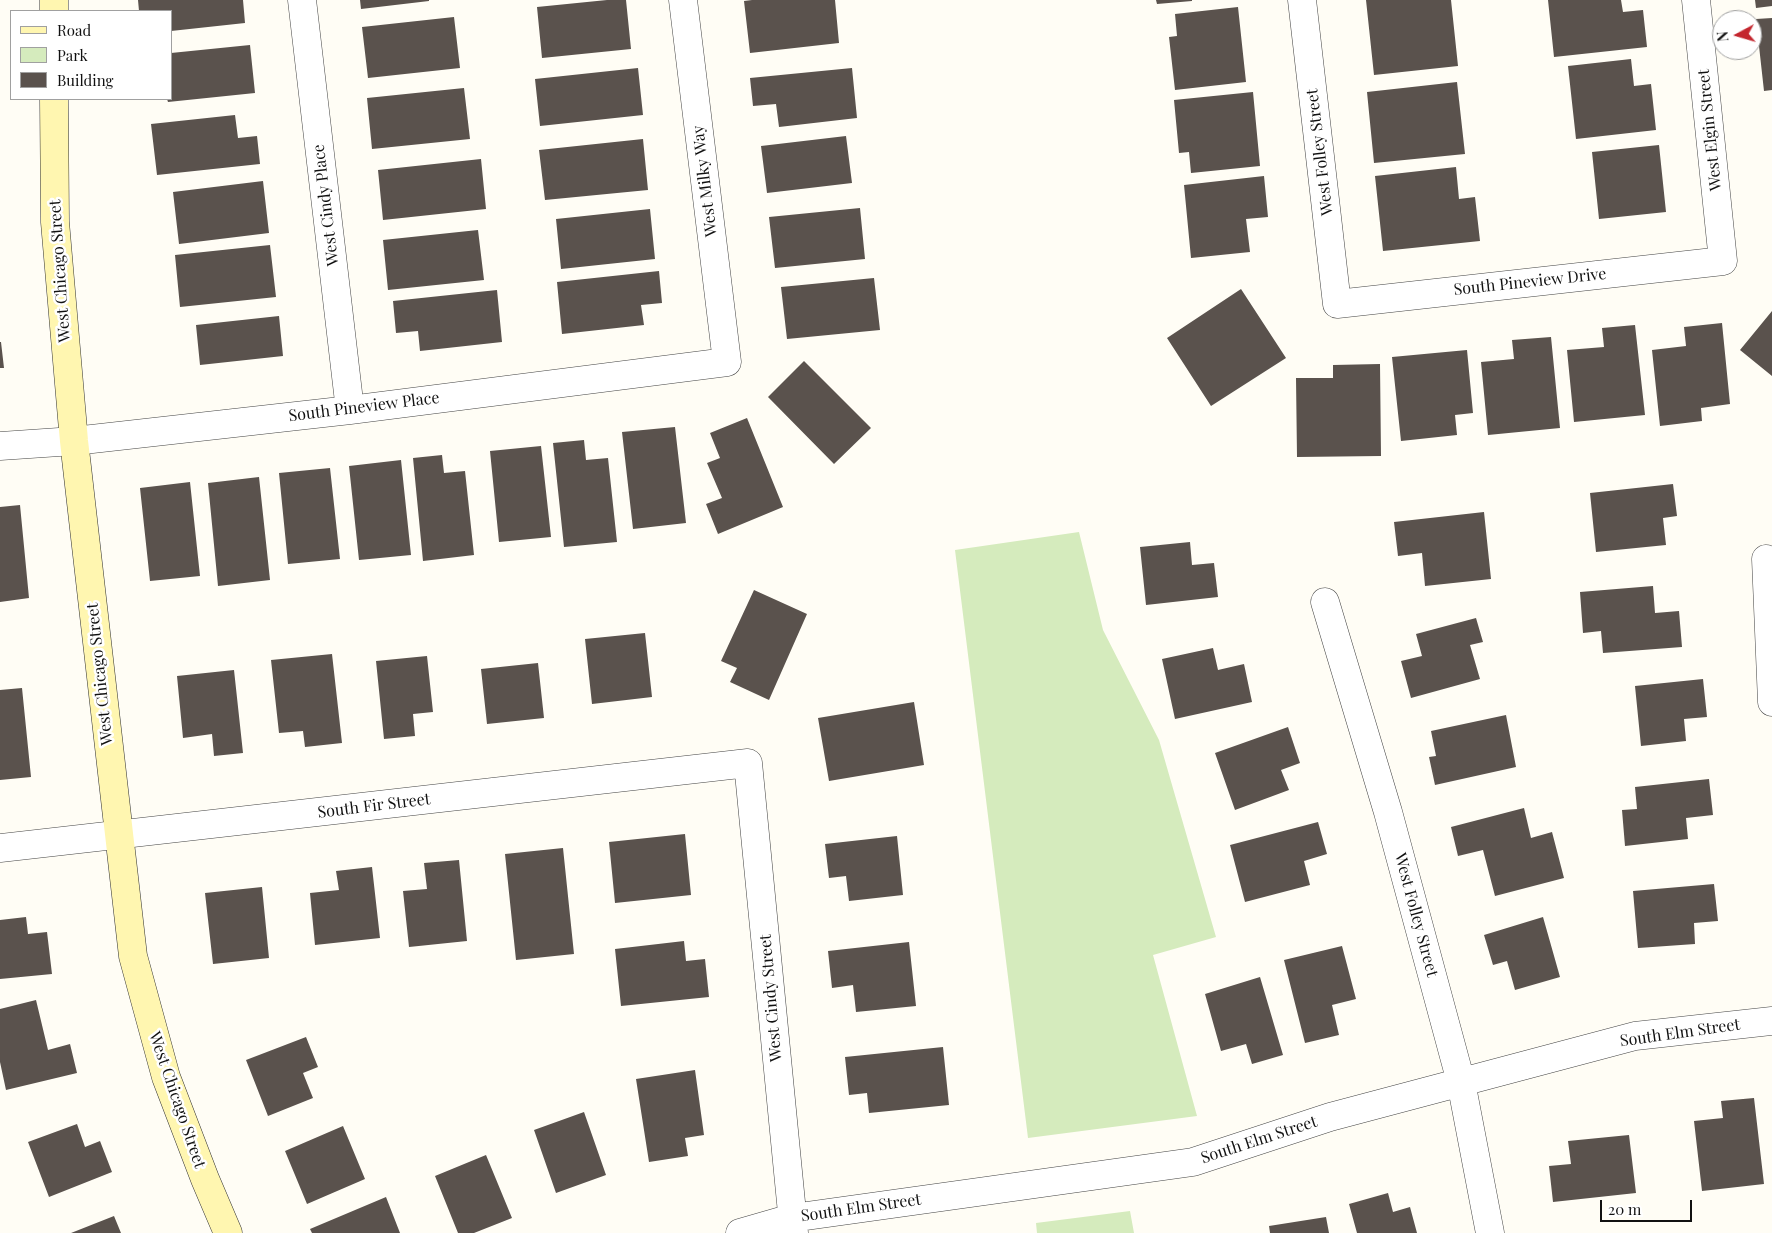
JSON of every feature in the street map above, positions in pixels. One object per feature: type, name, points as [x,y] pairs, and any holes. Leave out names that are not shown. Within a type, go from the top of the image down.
[{"type":"street","name":"West Cindy Place","points":[[302,0],[350,410]]},
{"type":"street","name":"West Milky Way","points":[[683,0],[727,362]]},
{"type":"street","name":"West Folley Street","points":[[1302,0],[1337,304]]},
{"type":"street","name":"West Elgin Street","points":[[1696,0],[1723,260]]},
{"type":"street","name":"West Chicago Street","points":[[54,100],[54,222],[74,441],[133,956],[166,1077],[228,1233]]},
{"type":"street","name":"South Pineview Drive","points":[[1337,304],[1723,260]]},
{"type":"street","name":"South Pineview Place","points":[[0,446],[74,441],[350,410],[727,362]]},
{"type":"street","points":[[1766,559],[1772,702]]},
{"type":"street","name":"West Folley Street","points":[[1325,602],[1388,812],[1461,1082],[1490,1233]]},
{"type":"street","name":"South Fir Street","points":[[0,848],[748,763]]},
{"type":"street","name":"West Cindy Street","points":[[748,763],[793,1225]]},
{"type":"street","name":"South Elm Street","points":[[740,1233],[1193,1162],[1330,1117],[1634,1036],[1772,1021]]},
{"type":"green space","points":[[1079,532],[1103,630],[1159,740],[1216,937],[1153,955],[1197,1116],[1028,1138],[955,550]]},
{"type":"green space","points":[[1130,1211],[1134,1233],[1037,1233],[1036,1223]]},
{"type":"building","points":[[138,0],[243,0],[245,23],[172,31],[172,10],[139,10]]},
{"type":"building","points":[[360,0],[429,0],[429,1],[361,9]]},
{"type":"building","points":[[626,0],[631,49],[542,58],[537,7]]},
{"type":"building","points":[[835,0],[839,43],[750,53],[744,1]]},
{"type":"building","points":[[1156,0],[1192,0],[1192,1],[1157,4]]},
{"type":"building","points":[[1366,0],[1451,0],[1458,66],[1374,75]]},
{"type":"building","points":[[1548,0],[1621,0],[1623,12],[1643,10],[1647,47],[1554,57]]},
{"type":"building","points":[[1755,0],[1772,0],[1772,6],[1756,8]]},
{"type":"building","points":[[1238,7],[1246,82],[1175,90],[1169,37],[1177,36],[1175,14]]},
{"type":"building","points":[[454,17],[460,68],[368,78],[362,27]]},
{"type":"building","points":[[1772,18],[1772,90],[1764,91],[1761,60],[1762,19]]},
{"type":"building","points":[[250,45],[255,93],[168,102],[167,100],[172,100],[172,53]]},
{"type":"building","points":[[1631,59],[1634,86],[1651,84],[1656,130],[1576,139],[1568,66]]},
{"type":"building","points":[[638,68],[643,115],[540,126],[535,79]]},
{"type":"building","points":[[852,68],[857,118],[779,127],[776,104],[753,106],[750,78]]},
{"type":"building","points":[[1457,82],[1465,154],[1374,163],[1367,92]]},
{"type":"building","points":[[464,88],[470,139],[372,149],[367,98]]},
{"type":"building","points":[[1253,92],[1260,166],[1191,173],[1189,152],[1179,153],[1174,100]]},
{"type":"building","points":[[235,115],[238,138],[257,136],[260,164],[157,175],[151,124]]},
{"type":"building","points":[[846,136],[852,183],[767,193],[761,146]]},
{"type":"building","points":[[643,139],[648,190],[545,200],[539,150]]},
{"type":"building","points":[[1659,145],[1666,212],[1599,219],[1592,152]]},
{"type":"building","points":[[481,159],[486,209],[383,220],[378,170]]},
{"type":"building","points":[[1456,167],[1459,199],[1475,197],[1480,241],[1383,251],[1375,176]]},
{"type":"building","points":[[1264,176],[1268,217],[1246,219],[1250,252],[1191,258],[1184,185]]},
{"type":"building","points":[[263,181],[269,233],[179,244],[173,192]]},
{"type":"building","points":[[860,208],[865,259],[775,268],[769,217]]},
{"type":"building","points":[[650,209],[655,259],[561,269],[556,219]]},
{"type":"building","points":[[478,230],[484,280],[388,290],[383,240]]},
{"type":"building","points":[[270,245],[276,297],[180,307],[175,255]]},
{"type":"building","points":[[659,271],[662,303],[641,305],[644,325],[562,334],[557,282]]},
{"type":"building","points":[[874,278],[880,330],[787,339],[781,287]]},
{"type":"building","points":[[1241,289],[1286,358],[1211,406],[1167,338]]},
{"type":"building","points":[[497,290],[502,342],[420,351],[418,331],[396,333],[393,301]]},
{"type":"building","points":[[1772,311],[1772,376],[1740,350]]},
{"type":"building","points":[[279,316],[283,356],[200,365],[196,325]]},
{"type":"building","points":[[1722,323],[1730,404],[1701,408],[1702,421],[1660,426],[1652,350],[1686,346],[1684,327]]},
{"type":"building","points":[[1635,325],[1645,415],[1574,422],[1567,350],[1604,347],[1602,328]]},
{"type":"building","points":[[1551,337],[1560,428],[1488,435],[1481,362],[1514,359],[1512,340]]},
{"type":"building","points":[[1,342],[4,368],[0,368]]},
{"type":"building","points":[[1467,350],[1473,413],[1455,415],[1457,435],[1401,441],[1392,357]]},
{"type":"building","points":[[804,361],[871,428],[834,464],[768,397]]},
{"type":"building","points":[[1380,364],[1381,456],[1297,457],[1296,378],[1333,378],[1333,365]]},
{"type":"building","points":[[747,418],[783,507],[718,534],[706,504],[722,498],[707,463],[720,458],[710,433]]},
{"type":"building","points":[[675,427],[686,523],[633,529],[622,432]]},
{"type":"building","points":[[584,440],[586,460],[608,458],[617,542],[564,547],[553,443]]},
{"type":"building","points":[[541,446],[551,537],[499,542],[490,451]]},
{"type":"building","points":[[442,455],[444,473],[465,471],[474,555],[423,561],[413,458]]},
{"type":"building","points":[[401,460],[411,555],[359,560],[349,466]]},
{"type":"building","points":[[330,468],[340,559],[288,564],[279,473]]},
{"type":"building","points":[[259,477],[270,580],[218,586],[208,483]]},
{"type":"building","points":[[190,482],[200,576],[150,581],[140,488]]},
{"type":"building","points":[[1673,484],[1677,516],[1663,518],[1666,545],[1596,552],[1590,493]]},
{"type":"building","points":[[20,505],[29,598],[0,602],[0,507]]},
{"type":"building","points":[[1484,512],[1491,579],[1425,586],[1422,553],[1398,556],[1394,522]]},
{"type":"building","points":[[1190,542],[1192,565],[1214,563],[1218,597],[1146,605],[1140,547]]},
{"type":"building","points":[[1653,586],[1655,613],[1679,611],[1682,647],[1603,653],[1601,631],[1583,633],[1580,592]]},
{"type":"building","points":[[754,590],[807,614],[769,700],[730,682],[737,668],[721,661]]},
{"type":"building","points":[[1476,618],[1483,642],[1470,645],[1480,679],[1411,698],[1401,661],[1422,656],[1416,634]]},
{"type":"building","points":[[645,633],[652,697],[592,704],[585,639]]},
{"type":"building","points":[[1213,648],[1218,670],[1244,664],[1252,702],[1175,719],[1162,659]]},
{"type":"building","points":[[332,654],[342,743],[305,747],[303,731],[279,733],[271,660]]},
{"type":"building","points":[[427,656],[433,712],[413,714],[415,736],[384,739],[376,661]]},
{"type":"building","points":[[538,663],[544,718],[487,724],[481,669]]},
{"type":"building","points":[[234,670],[243,753],[214,756],[212,734],[183,738],[177,676]]},
{"type":"building","points":[[1703,679],[1707,717],[1684,719],[1686,741],[1641,746],[1635,686]]},
{"type":"building","points":[[22,688],[31,777],[0,780],[0,690]]},
{"type":"building","points":[[914,702],[924,765],[829,781],[818,718]]},
{"type":"building","points":[[1506,715],[1516,767],[1435,785],[1429,757],[1436,756],[1431,731]]},
{"type":"building","points":[[1288,727],[1300,763],[1281,770],[1289,790],[1235,810],[1215,753]]},
{"type":"building","points":[[1709,779],[1713,815],[1686,818],[1688,839],[1625,846],[1622,810],[1637,809],[1635,787]]},
{"type":"building","points":[[1524,808],[1531,838],[1552,832],[1564,878],[1495,896],[1483,850],[1458,856],[1451,827]]},
{"type":"building","points":[[1318,822],[1327,854],[1304,861],[1310,885],[1245,902],[1230,845]]},
{"type":"building","points":[[685,834],[691,895],[615,903],[609,842]]},
{"type":"building","points":[[897,836],[903,895],[849,901],[846,876],[829,878],[825,844]]},
{"type":"building","points":[[563,848],[574,954],[516,960],[505,854]]},
{"type":"building","points":[[459,860],[467,941],[409,947],[403,891],[427,889],[424,863]]},
{"type":"building","points":[[372,867],[380,938],[315,945],[310,893],[339,890],[336,871]]},
{"type":"building","points":[[1714,884],[1718,921],[1694,923],[1695,944],[1638,948],[1633,891]]},
{"type":"building","points":[[262,887],[269,958],[213,964],[205,893]]},
{"type":"building","points":[[26,917],[28,934],[47,932],[52,974],[0,979],[0,920]]},
{"type":"building","points":[[1543,917],[1560,977],[1515,990],[1507,961],[1493,965],[1484,935]]},
{"type":"building","points":[[684,941],[686,961],[705,959],[709,997],[621,1006],[615,949]]},
{"type":"building","points":[[909,942],[916,1006],[856,1012],[853,985],[832,988],[828,951]]},
{"type":"building","points":[[1342,946],[1356,999],[1332,1005],[1339,1035],[1305,1043],[1284,960]]},
{"type":"building","points":[[1260,977],[1283,1055],[1252,1064],[1246,1044],[1221,1051],[1205,994]]},
{"type":"building","points":[[36,1000],[48,1050],[70,1044],[77,1073],[6,1090],[0,1062],[0,1009]]},
{"type":"building","points":[[306,1037],[318,1067],[303,1073],[313,1098],[268,1116],[246,1060]]},
{"type":"building","points":[[943,1047],[949,1105],[869,1113],[867,1093],[849,1095],[845,1057]]},
{"type":"building","points":[[695,1070],[704,1135],[685,1138],[688,1156],[649,1162],[636,1079]]},
{"type":"building","points":[[1754,1098],[1764,1184],[1702,1191],[1694,1121],[1723,1118],[1721,1101]]},
{"type":"building","points":[[584,1112],[606,1175],[556,1193],[534,1130]]},
{"type":"building","points":[[77,1124],[85,1147],[100,1141],[112,1172],[49,1197],[28,1142]]},
{"type":"building","points":[[343,1126],[365,1179],[307,1204],[285,1151]]},
{"type":"building","points":[[1629,1135],[1636,1193],[1553,1202],[1549,1166],[1571,1164],[1568,1141]]},
{"type":"building","points":[[486,1155],[512,1218],[474,1233],[458,1233],[435,1176]]},
{"type":"building","points":[[1388,1193],[1393,1212],[1410,1207],[1417,1233],[1357,1233],[1349,1204]]},
{"type":"building","points":[[386,1197],[400,1233],[312,1233],[310,1229]]},
{"type":"building","points":[[114,1216],[121,1233],[71,1233]]},
{"type":"building","points":[[1326,1217],[1329,1233],[1270,1233],[1269,1226]]}]
